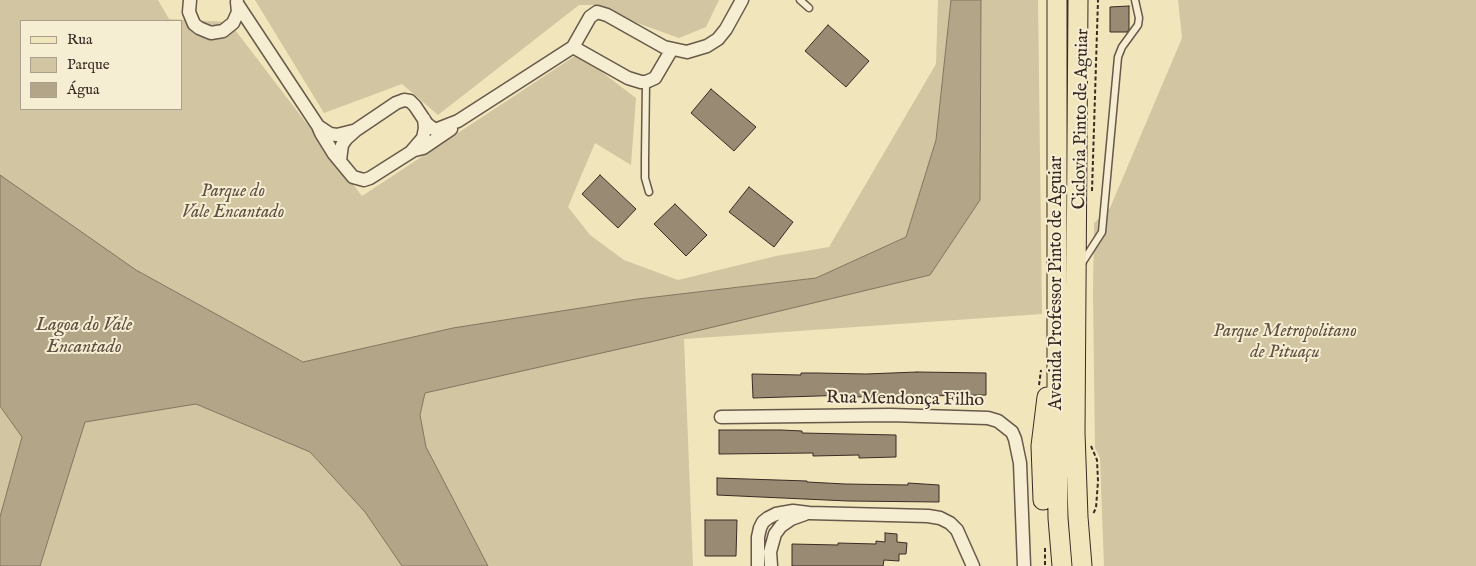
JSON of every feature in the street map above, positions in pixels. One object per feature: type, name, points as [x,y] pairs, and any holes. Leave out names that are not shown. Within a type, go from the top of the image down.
[{"type":"main road","name":"Avenida Professor Pinto de Aguiar","points":[[1057,0],[1058,273],[1050,500],[1062,566]]},
{"type":"main road","name":"Avenida Professor Pinto de Aguiar","points":[[1078,0],[1075,434],[1082,566]]},
{"type":"main road","points":[[1050,500],[1042,480],[1041,440],[1056,331]]},
{"type":"street","points":[[190,0],[189,12],[194,24],[210,33],[223,31],[233,23],[236,18],[237,2]]},
{"type":"street","points":[[340,160],[342,145],[356,130],[389,107],[404,100],[410,101],[427,124],[435,130],[458,121],[574,47],[590,17],[597,12],[607,15],[657,44],[687,52],[707,46],[726,30],[742,0]]},
{"type":"street","points":[[237,2],[318,126],[320,134],[353,177],[364,180],[376,175],[411,152],[423,148],[450,131],[458,121]]},
{"type":"street","points":[[574,47],[628,78],[640,82],[646,82],[655,78],[672,49]]},
{"type":"street","points":[[411,152],[423,138],[424,119]]},
{"type":"street","points":[[318,126],[337,136],[356,130]]},
{"type":"street","name":"Rua Mendonça Filho","points":[[721,417],[890,415],[988,418],[998,421],[1006,425],[1012,432],[1020,463],[1024,566]]},
{"type":"street","points":[[1021,480],[1042,480]]},
{"type":"street","points":[[1022,503],[1078,499]]},
{"type":"street","points":[[758,566],[758,537],[763,522],[776,514],[788,511],[940,518],[957,530],[972,566]]},
{"type":"street","points":[[771,566],[772,542],[775,534],[781,526],[809,513]]},
{"type":"lane","points":[[800,0],[809,8]]},
{"type":"lane","points":[[1076,270],[1102,232],[1118,57],[1122,47],[1138,25],[1139,18],[1135,0]]},
{"type":"lane","points":[[646,82],[645,178],[649,192]]},
{"type":"path","name":"Ciclovia Pinto de Aguiar","points":[[1092,192],[1098,0]]},
{"type":"path","points":[[1091,441],[1091,448],[1097,460],[1098,481],[1096,508],[1091,517]]},
{"type":"green space","name":"Parque do Vale Encantado","points":[[0,0],[158,0],[169,19],[229,22],[362,196],[578,54],[636,98],[631,165],[595,143],[568,207],[590,235],[624,260],[678,280],[776,256],[829,247],[936,64],[938,0],[951,0],[936,140],[906,237],[816,278],[638,299],[453,328],[303,362],[136,270],[0,175]]},
{"type":"green space","points":[[255,0],[719,0],[706,27],[679,38],[629,20],[596,5],[579,5],[438,115],[402,84],[324,113]]},
{"type":"green space","points":[[981,0],[1038,0],[1042,314],[684,339],[693,566],[488,566],[426,447],[420,415],[425,393],[930,275],[980,200]]},
{"type":"green space","name":"Parque Metropolitano de Pituaçu","points":[[1178,0],[1476,0],[1476,566],[1104,566],[1100,458],[1095,448],[1094,223],[1110,208],[1182,38]]},
{"type":"green space","points":[[196,404],[310,452],[365,512],[402,566],[40,566],[85,422]]},
{"type":"green space","points":[[0,406],[22,437],[0,517]]},
{"type":"water","name":"Lagoa do Vale Encantado","points":[[951,0],[981,0],[980,200],[930,275],[659,340],[425,393],[420,415],[426,447],[488,566],[402,566],[365,512],[310,452],[196,404],[85,422],[40,566],[0,566],[0,517],[22,437],[0,406],[0,175],[136,270],[303,362],[453,328],[638,299],[816,278],[906,237],[936,140]]},
{"type":"building","points":[[1129,6],[1129,29],[1127,32],[1110,32],[1110,7]]},
{"type":"building","points":[[828,25],[869,61],[846,87],[805,51]]},
{"type":"building","points":[[711,89],[756,127],[734,151],[691,113]]},
{"type":"building","points":[[600,175],[636,209],[618,228],[582,194]]},
{"type":"building","points":[[749,187],[793,222],[774,247],[729,212]]},
{"type":"building","points":[[675,204],[707,235],[686,256],[654,224]]},
{"type":"building","points":[[917,372],[986,373],[986,395],[850,397],[850,395],[753,398],[752,374],[801,375],[801,373],[866,374]]},
{"type":"building","points":[[719,430],[781,430],[802,431],[802,433],[896,435],[896,457],[859,458],[859,455],[813,456],[813,453],[719,454]]},
{"type":"building","points":[[717,478],[845,484],[908,485],[908,483],[939,485],[939,502],[848,501],[717,495]]},
{"type":"building","points":[[705,520],[737,520],[736,556],[705,556]]},
{"type":"building","points":[[885,533],[897,534],[897,542],[907,543],[906,554],[899,554],[899,561],[884,560],[883,566],[792,566],[792,544],[876,544],[876,541],[885,542]]}]
